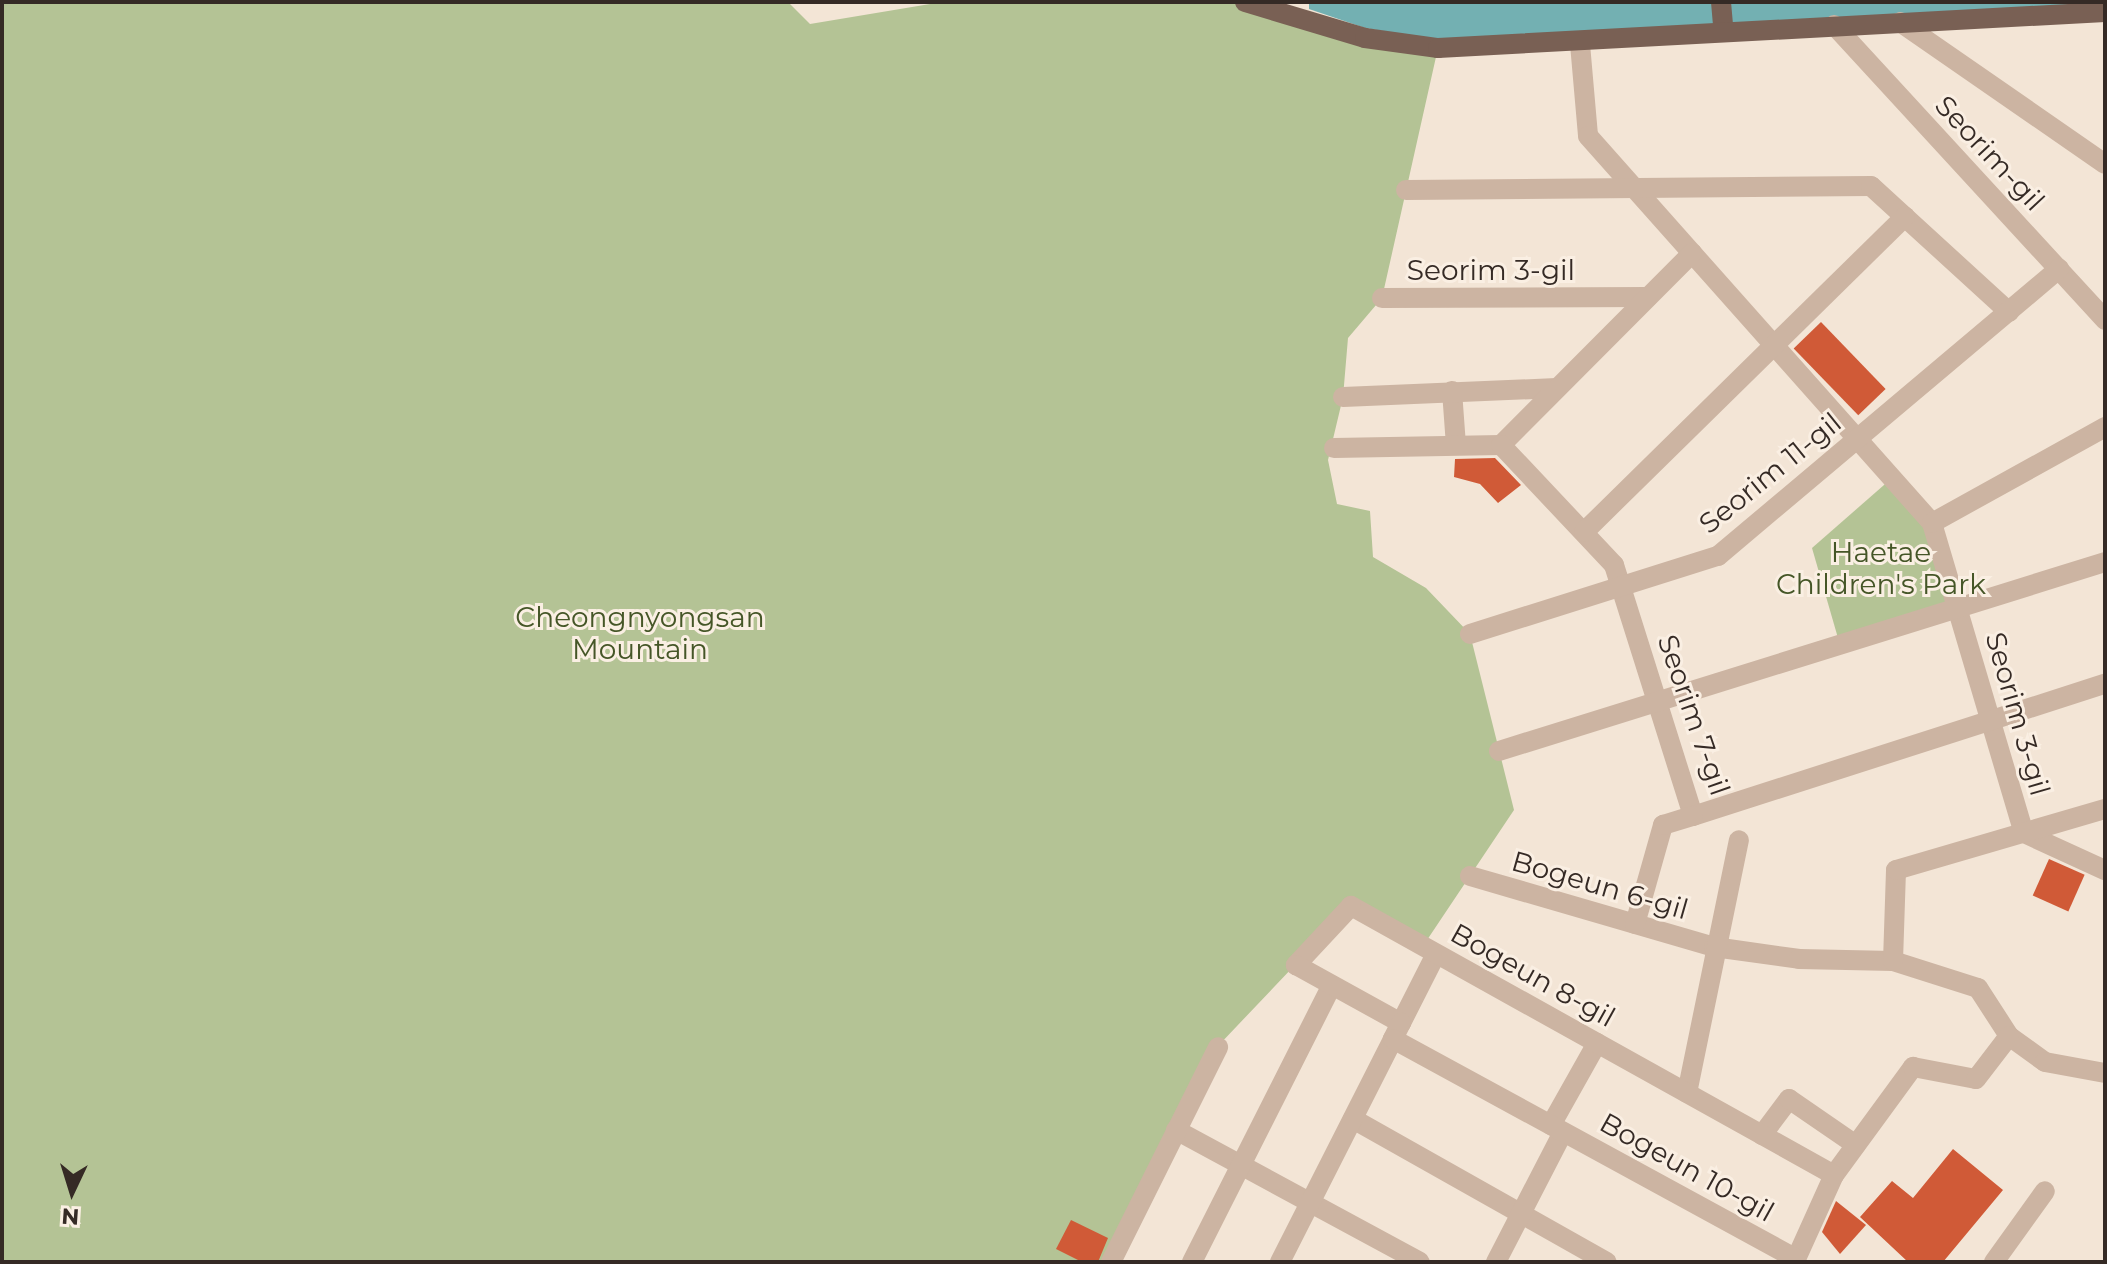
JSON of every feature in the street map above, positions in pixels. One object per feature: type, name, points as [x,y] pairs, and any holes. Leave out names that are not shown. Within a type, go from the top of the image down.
[{"type":"main road","points":[[1245,2],[1329,29],[1402,44],[1580,44],[1834,25],[2105,12]]},
{"type":"main road","points":[[1721,2],[1723,32]]},
{"type":"street","points":[[1900,22],[2105,164]]},
{"type":"street","name":"Seorim-gil","points":[[1834,25],[2105,320]]},
{"type":"street","name":"Seorim 3-gil","points":[[1580,44],[1588,136],[1932,523],[2024,833],[2105,870]]},
{"type":"street","points":[[1406,190],[1871,186],[2009,312]]},
{"type":"street","points":[[1584,532],[1905,217]]},
{"type":"street","points":[[1334,448],[1501,445],[1692,253]]},
{"type":"street","name":"Seorim 11-gil","points":[[1470,634],[1718,556],[2059,269]]},
{"type":"street","name":"Seorim 3-gil","points":[[1382,298],[1648,297]]},
{"type":"street","points":[[1343,397],[1557,388]]},
{"type":"street","points":[[1452,391],[1456,445]]},
{"type":"street","points":[[1932,523],[2105,427]]},
{"type":"street","name":"Seorim 7-gil","points":[[1501,445],[1614,565],[1693,816],[2105,684]]},
{"type":"street","points":[[1499,751],[2105,562]]},
{"type":"street","points":[[1893,961],[1896,870],[2105,809]]},
{"type":"street","points":[[1635,924],[1663,825],[1693,816]]},
{"type":"street","name":"Bogeun 6-gil","points":[[1714,947],[1739,840]]},
{"type":"street","name":"Bogeun 6-gil","points":[[1470,876],[1714,947],[1799,959],[1893,961],[1978,988],[2009,1036],[2045,1062],[2105,1073]]},
{"type":"street","name":"Bogeun 8-gil","points":[[1296,965],[1351,906],[1834,1175]]},
{"type":"street","points":[[1687,1093],[1714,947]]},
{"type":"street","points":[[1280,1262],[1436,954]]},
{"type":"street","name":"Bogeun 10-gil","points":[[1296,965],[1332,985],[1397,1031],[1557,1128],[1795,1260]]},
{"type":"street","points":[[1192,1262],[1332,985]]},
{"type":"street","points":[[1795,1260],[1834,1175],[1913,1067],[1976,1079],[2009,1036]]},
{"type":"street","points":[[1496,1262],[1521,1214],[1597,1043]]},
{"type":"street","points":[[1111,1262],[1218,1047]]},
{"type":"street","points":[[1762,1135],[1789,1099],[1856,1145]]},
{"type":"street","points":[[1353,1119],[1607,1262]]},
{"type":"street","points":[[1176,1130],[1420,1262]]},
{"type":"street","points":[[1994,1262],[2045,1191]]},
{"type":"green space","name":"Cheongnyongsan Mountain","points":[[2,2],[788,2],[810,24],[942,2],[1245,2],[1438,48],[1382,298],[1348,338],[1343,397],[1328,460],[1337,504],[1370,511],[1373,557],[1426,588],[1470,634],[1514,810],[1423,946],[1351,906],[1218,1046],[1111,1262],[2,1262]]},
{"type":"green space","name":"Haetae Children's Park","points":[[1892,478],[1932,523],[1957,608],[1840,645],[1812,548]]},
{"type":"water","points":[[1309,2],[2105,2],[2105,5],[1442,41],[1365,28],[1309,9]]},
{"type":"building","points":[[1821,322],[1886,389],[1858,415],[1794,348]]},
{"type":"building","points":[[1495,458],[1521,485],[1498,503],[1480,484],[1454,477],[1455,459]]},
{"type":"building","points":[[2049,859],[2085,875],[2068,911],[2033,896]]},
{"type":"building","points":[[1953,1149],[2003,1190],[1943,1262],[1908,1262],[1860,1217],[1892,1181],[1913,1198]]},
{"type":"building","points":[[1836,1201],[1866,1225],[1840,1254],[1822,1232]]},
{"type":"building","points":[[1071,1220],[1108,1238],[1098,1262],[1082,1262],[1056,1249]]}]
